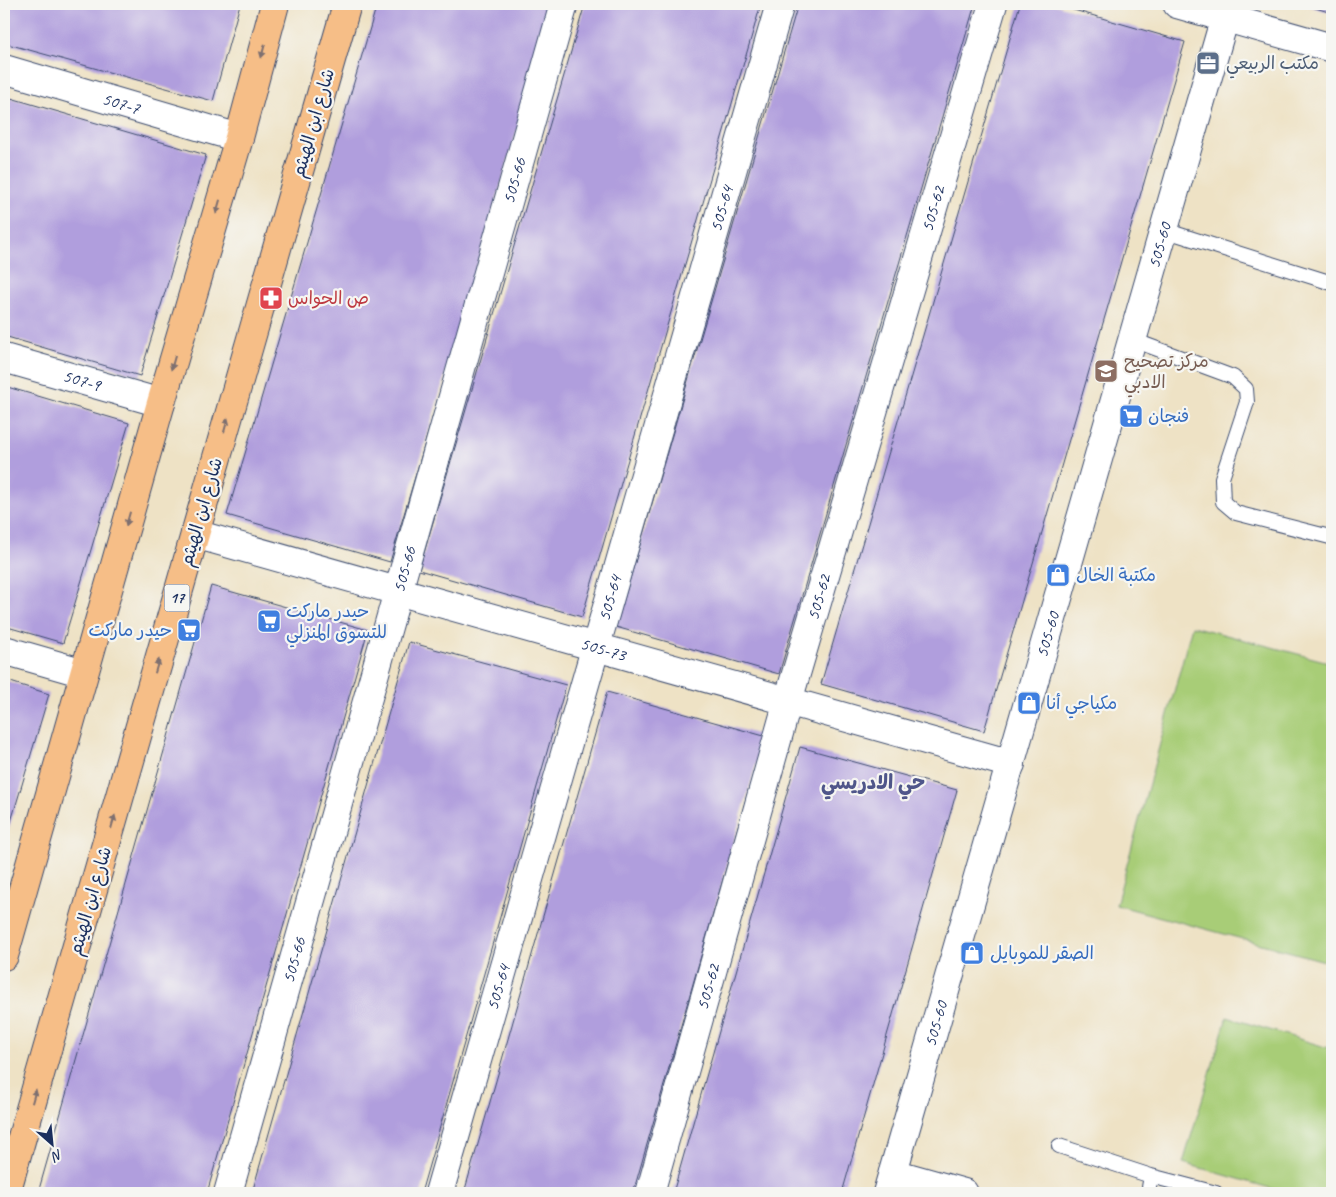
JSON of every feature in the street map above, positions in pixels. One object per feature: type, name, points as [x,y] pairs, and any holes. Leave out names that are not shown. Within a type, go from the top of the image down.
[{"type":"main road","points":[[4,955],[161,403],[239,138],[275,4]]},
{"type":"main road","name":"شارع ابن الهيثم","points":[[6,1193],[347,4]]},
{"type":"street","name":"505-66","points":[[228,1193],[564,4]]},
{"type":"street","name":"505-64","points":[[439,1193],[780,4]]},
{"type":"street","name":"505-62","points":[[650,1193],[788,701],[993,4]]},
{"type":"street","points":[[1177,4],[1332,48]]},
{"type":"street","name":"505-60","points":[[890,1183],[1226,17]]},
{"type":"street","name":"507-7","points":[[4,69],[239,138]]},
{"type":"street","name":"507-9","points":[[4,358],[161,403]]},
{"type":"street","name":"505-73","points":[[195,534],[1010,764]]},
{"type":"street","points":[[4,650],[84,673]]},
{"type":"street","points":[[890,1183],[964,1193]]},
{"type":"lane","points":[[1164,230],[1332,283]]},
{"type":"lane","points":[[1132,340],[1233,377],[1246,389],[1247,402],[1222,478],[1223,502],[1236,513],[1330,537]]},
{"type":"lane","points":[[1059,1146],[1151,1176],[1216,1193]]},
{"type":"lane","points":[[1148,1193],[1151,1176]]},
{"type":"green space","points":[[1192,626],[1332,663],[1332,963],[1116,905]]},
{"type":"green space","points":[[1227,1017],[1332,1049],[1332,1193],[1287,1193],[1183,1163]]},
{"type":"building","points":[[4,4],[240,4],[213,101],[4,43]]},
{"type":"building","points":[[377,4],[554,4],[390,562],[227,515]]},
{"type":"building","points":[[585,4],[761,4],[582,617],[419,570]]},
{"type":"building","points":[[798,4],[975,4],[779,674],[616,627]]},
{"type":"building","points":[[1020,4],[1053,4],[1185,42],[984,731],[821,684]]},
{"type":"building","points":[[1302,4],[1332,4],[1332,13]]},
{"type":"building","points":[[4,96],[206,155],[140,376],[4,336]]},
{"type":"building","points":[[4,386],[129,423],[63,643],[4,626]]},
{"type":"building","points":[[211,586],[368,630],[207,1193],[38,1193]]},
{"type":"building","points":[[409,642],[566,685],[485,970],[421,1193],[252,1193]]},
{"type":"building","points":[[4,680],[49,694],[4,845]]},
{"type":"building","points":[[607,692],[764,736],[633,1193],[464,1193]]},
{"type":"building","points":[[800,747],[957,790],[842,1193],[673,1193]]},
{"type":"place","name":"مكتب الربيعي","points":[[1208,63]]},
{"type":"place","name":"ص الحواس","points":[[271,298]]},
{"type":"place","name":"مركز تصحيح الادبي","points":[[1106,371]]},
{"type":"place","name":"فنجان","points":[[1131,416]]},
{"type":"place","name":"مكتبة الخال","points":[[1058,575]]},
{"type":"place","name":"حيدر ماركت للتسوق المنزلي","points":[[269,621]]},
{"type":"place","name":"حيدر ماركت","points":[[189,630]]},
{"type":"place","name":"مكياجي أنا","points":[[1029,703]]},
{"type":"place","name":"الصقر للموبايل","points":[[972,953]]},
{"type":"district","name":"حي الادريسي","points":[[873,782]]}]
